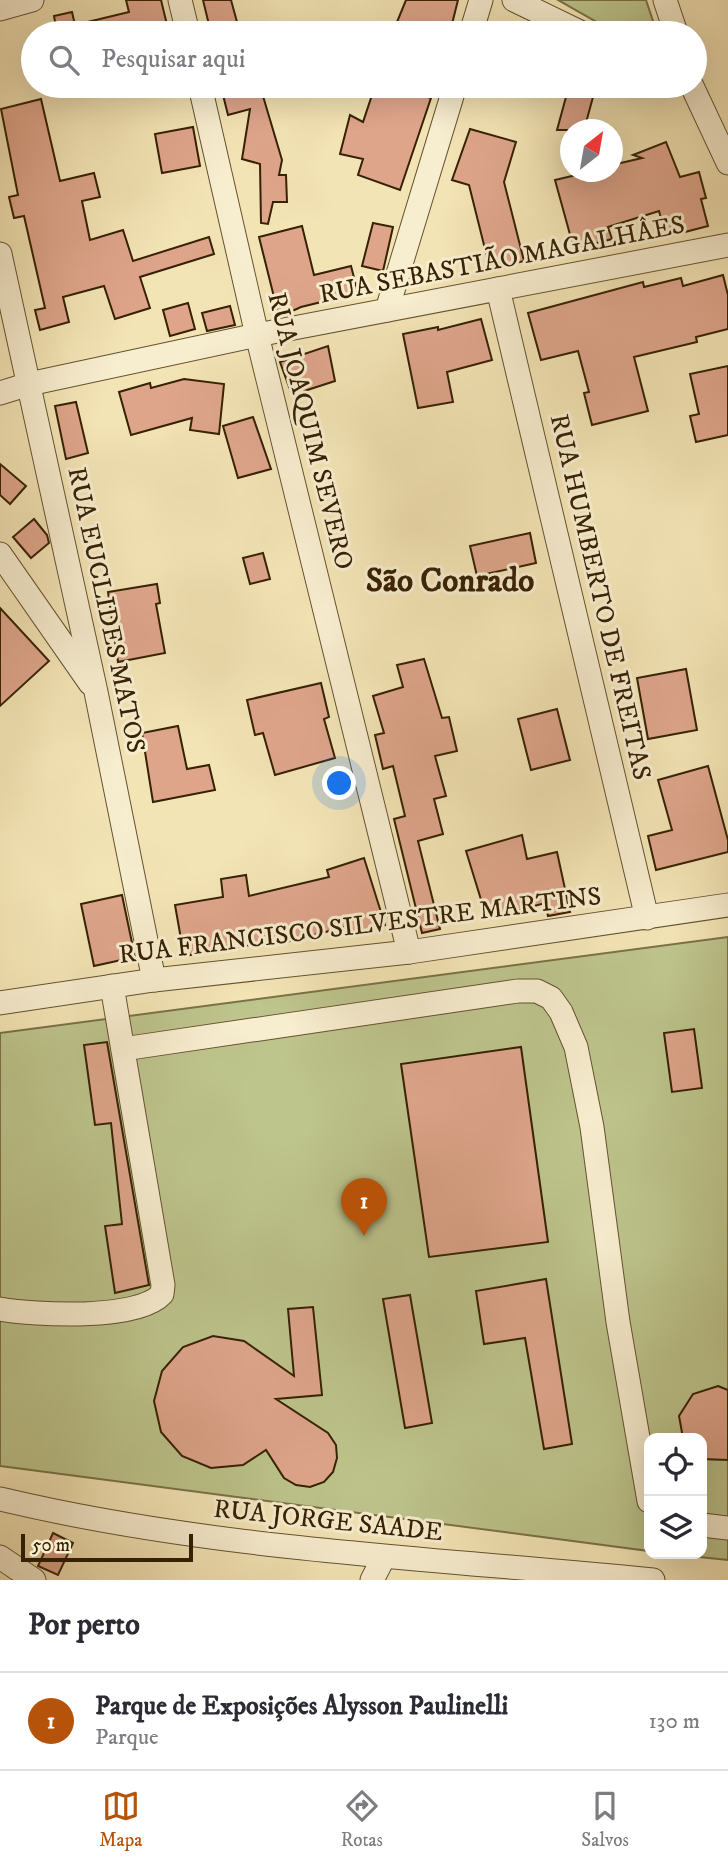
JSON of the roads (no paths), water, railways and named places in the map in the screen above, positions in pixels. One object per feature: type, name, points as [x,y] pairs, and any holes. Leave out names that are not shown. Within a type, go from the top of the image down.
[{"type":"street","points":[[0,9],[32,0]]},
{"type":"street","points":[[180,0],[185,21]]},
{"type":"street","points":[[475,21],[481,0]]},
{"type":"street","points":[[514,0],[557,21]]},
{"type":"street","points":[[665,0],[672,21]]},
{"type":"street","name":"RUA JOAQUIM SEVERO","points":[[203,98],[257,335],[409,953]]},
{"type":"street","points":[[387,310],[452,98]]},
{"type":"street","points":[[697,98],[728,163]]},
{"type":"street","name":"RUA SEBASTIÃO MAGALHÂES","points":[[0,393],[29,384],[257,335],[728,245]]},
{"type":"street","name":"RUA EUCLIDES MATOS","points":[[0,254],[96,692],[154,980]]},
{"type":"street","name":"RUA HUMBERTO DE FREITAS","points":[[498,289],[647,918]]},
{"type":"street","points":[[0,554],[96,692]]},
{"type":"street","name":"RUA FRANCISCO SILVESTRE MARTINS","points":[[0,1003],[154,980],[409,953],[728,905]]},
{"type":"street","points":[[0,1309],[79,1315],[146,1306],[162,1294],[163,1285],[112,986]]},
{"type":"street","points":[[123,1049],[518,992],[537,992],[551,998],[561,1012],[576,1047],[589,1114],[618,1322],[648,1496]]},
{"type":"street","name":"RUA JORGE SAADE","points":[[0,1499],[83,1518],[384,1557],[653,1580]]},
{"type":"street","points":[[707,1526],[728,1528]]},
{"type":"street","points":[[0,1557],[34,1580]]},
{"type":"street","points":[[372,1580],[384,1557]]},
{"type":"place","name":"Parque de Exposições Alysson Paulinelli","points":[[364,1236]]},
{"type":"district","name":"São Conrado","points":[[450,581]]}]
